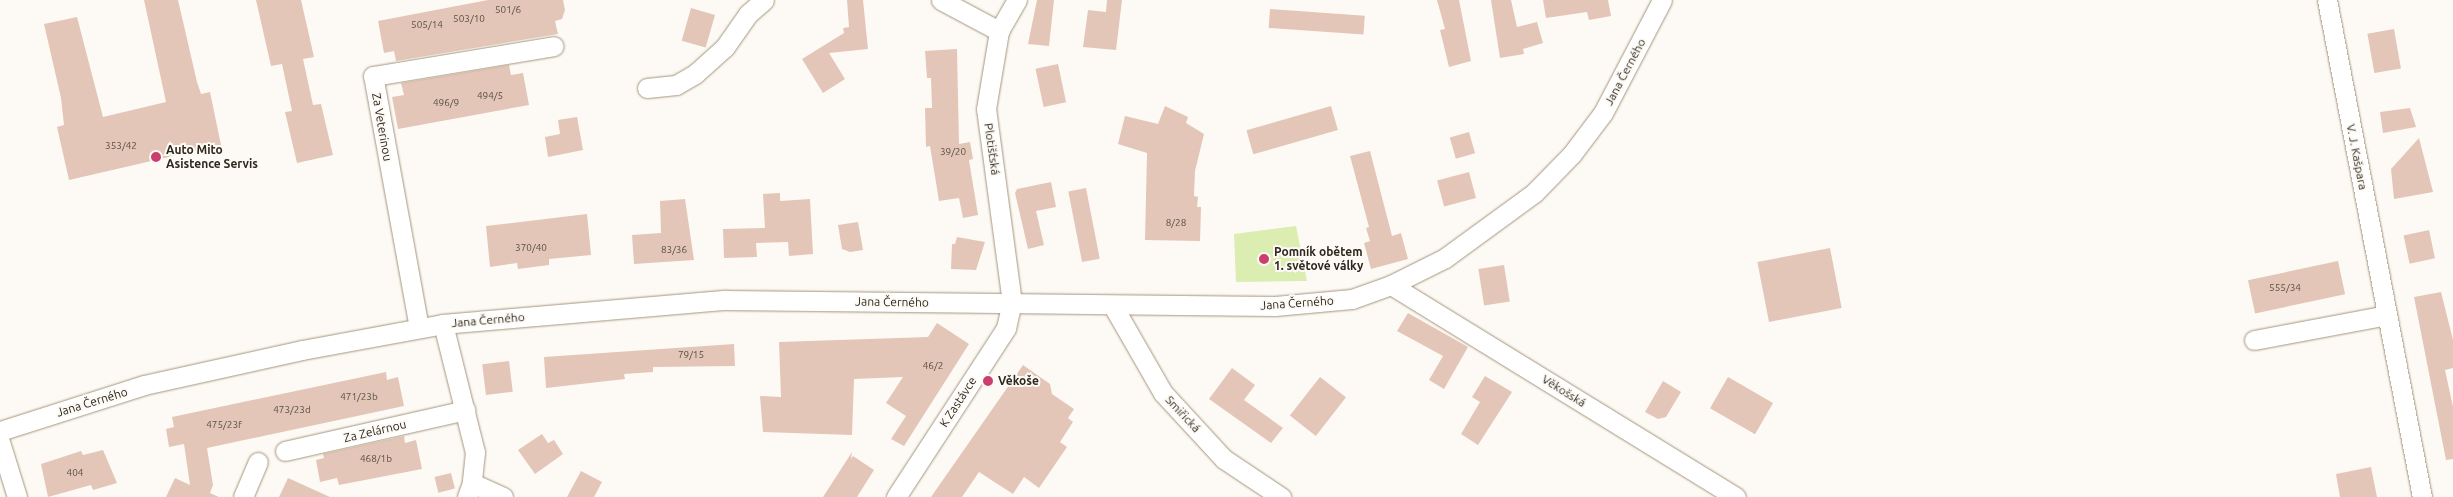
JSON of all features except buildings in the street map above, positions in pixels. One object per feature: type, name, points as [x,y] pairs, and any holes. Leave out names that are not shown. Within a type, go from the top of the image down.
[{"type":"street","points":[[647,88],[676,84],[695,74],[725,47],[748,14],[764,0]]},
{"type":"street","points":[[941,0],[999,31]]},
{"type":"street","name":"Plotišťská","points":[[1012,303],[986,109],[999,31],[1017,0]]},
{"type":"street","name":"Jana Černého","points":[[0,430],[144,385],[443,324],[725,300],[1113,306],[1303,305],[1352,298],[1391,284],[1445,258],[1494,225],[1534,193],[1572,154],[1617,89],[1662,0]]},
{"type":"street","name":"V. J. Kašpara","points":[[2327,0],[2422,497]]},
{"type":"street","name":"Za Veterinou","points":[[419,328],[373,76],[554,46]]},
{"type":"street","name":"Věkošská","points":[[1391,284],[1736,497]]},
{"type":"street","name":"K Zastávce","points":[[896,497],[1006,328],[1012,303]]},
{"type":"street","name":"Smiřická","points":[[1113,306],[1163,393],[1224,459],[1281,497]]},
{"type":"street","points":[[2254,340],[2387,315]]},
{"type":"street","points":[[443,324],[475,452],[470,490],[503,497]]},
{"type":"street","name":"Za Zelárnou","points":[[286,451],[465,410]]},
{"type":"street","points":[[0,442],[17,497]]},
{"type":"street","points":[[243,497],[258,462]]},
{"type":"green space","points":[[1296,226],[1307,281],[1236,282],[1234,234]]},
{"type":"place","name":"Auto Mito Asistence Servis","points":[[156,157]]},
{"type":"place","name":"Pomník obětem 1. světové války","points":[[1264,259]]},
{"type":"place","name":"Věkoše","points":[[988,381]]}]
